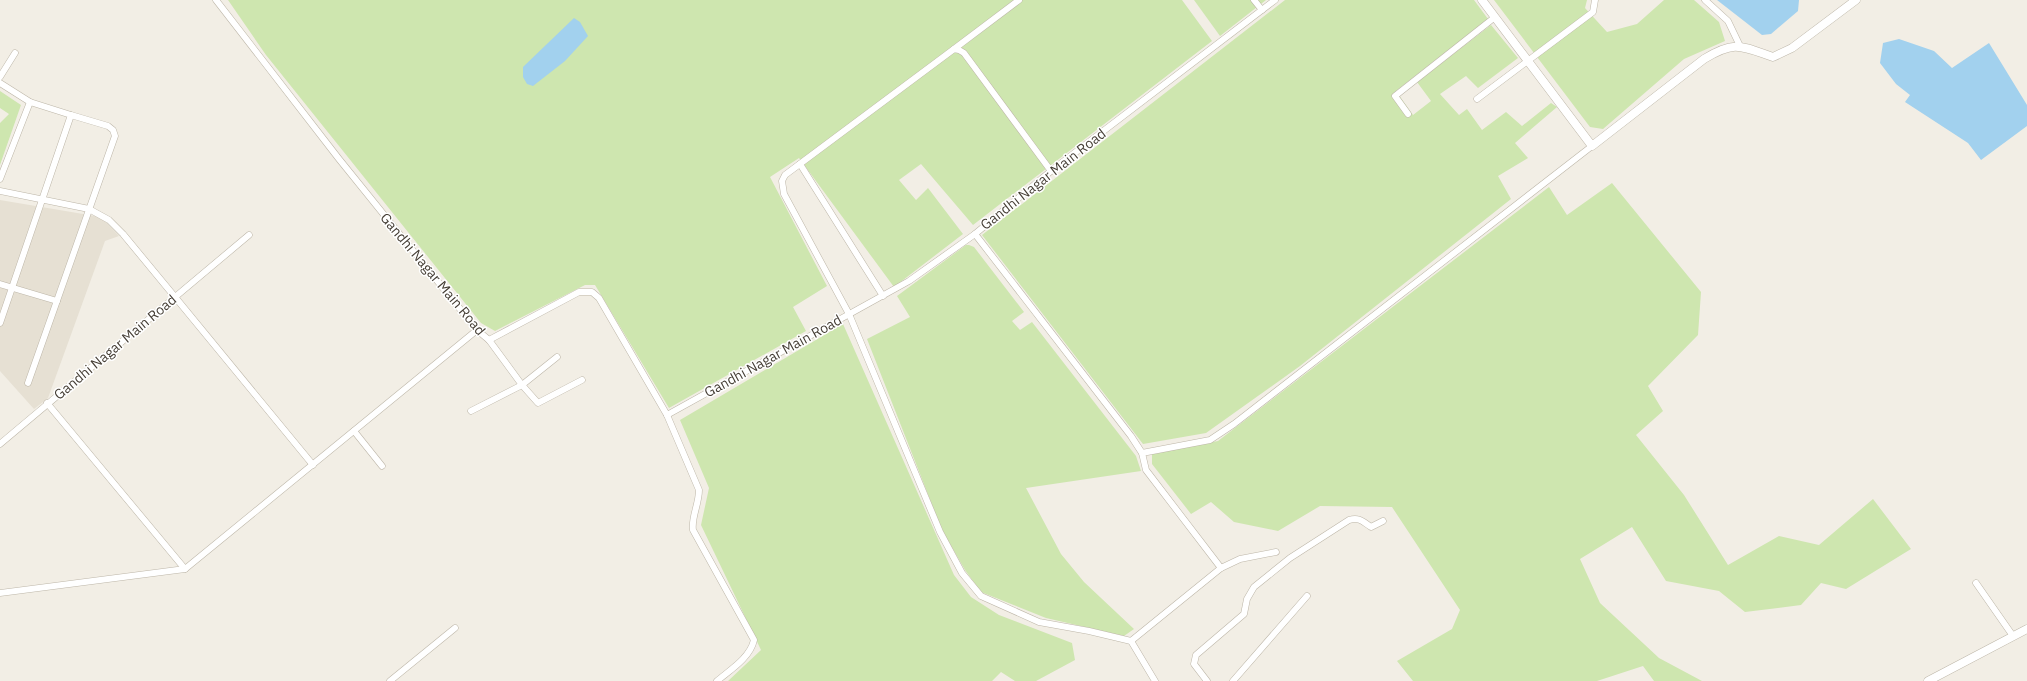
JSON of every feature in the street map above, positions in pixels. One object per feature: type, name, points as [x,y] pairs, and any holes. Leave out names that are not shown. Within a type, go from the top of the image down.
[{"type":"street","name":"Gandhi Nagar Main Road","points":[[216,0],[339,159],[477,330],[489,340],[579,292],[592,292],[599,298],[668,415],[909,281],[974,234],[1051,171],[1275,0]]},
{"type":"street","points":[[1019,0],[785,175],[782,181],[784,194],[849,314],[940,532],[962,573],[981,596],[1039,622],[1089,631],[1131,642],[1155,681]]},
{"type":"street","points":[[1254,0],[1262,10]]},
{"type":"street","points":[[1482,0],[1592,146]]},
{"type":"street","points":[[1477,99],[1593,12],[1595,0]]},
{"type":"street","points":[[1705,0],[1728,21],[1740,46]]},
{"type":"street","points":[[1142,453],[1210,440],[1216,436],[1704,59],[1721,49],[1740,46],[1773,57],[1792,48],[1856,0]]},
{"type":"street","points":[[1408,114],[1395,96],[1495,17]]},
{"type":"street","points":[[954,49],[964,53],[1051,171]]},
{"type":"street","points":[[0,77],[15,53]]},
{"type":"street","points":[[0,83],[30,102],[108,126],[113,130],[115,136],[28,383]]},
{"type":"street","points":[[0,179],[30,102]]},
{"type":"street","points":[[0,323],[71,114]]},
{"type":"street","points":[[800,164],[883,296]]},
{"type":"street","points":[[0,190],[89,209],[109,220],[123,234],[176,296],[313,464]]},
{"type":"street","points":[[974,234],[1142,453],[1146,470],[1221,568]]},
{"type":"street","name":"Gandhi Nagar Main Road","points":[[0,444],[249,235]]},
{"type":"street","points":[[0,284],[57,301]]},
{"type":"street","points":[[0,593],[185,569],[477,330]]},
{"type":"street","points":[[489,340],[522,385],[538,403],[582,380]]},
{"type":"street","points":[[471,411],[522,385],[557,357]]},
{"type":"street","points":[[47,403],[185,569]]},
{"type":"street","points":[[668,415],[698,490],[699,502],[692,523],[693,530],[754,640],[753,647],[741,661],[717,681]]},
{"type":"street","points":[[354,431],[382,466]]},
{"type":"street","points":[[1207,681],[1194,664],[1196,655],[1244,614],[1247,599],[1254,587],[1290,558],[1349,520],[1354,518],[1363,520],[1372,527],[1383,521]]},
{"type":"street","points":[[1131,642],[1221,568],[1240,559],[1276,552]]},
{"type":"street","points":[[1976,583],[2014,636]]},
{"type":"street","points":[[1233,681],[1307,596]]},
{"type":"street","points":[[390,681],[455,628]]},
{"type":"street","points":[[1928,681],[2027,629]]},
{"type":"shaded area","points":[[0,200],[101,217],[119,236],[105,241],[48,398],[34,409],[0,371]]},
{"type":"green space","points":[[228,0],[1182,0],[1212,41],[973,225],[921,164],[899,180],[916,200],[928,188],[963,234],[894,287],[799,158],[770,177],[827,286],[793,307],[806,331],[669,408],[595,285],[585,285],[495,331],[481,323],[266,55]]},
{"type":"green space","points":[[1194,0],[1266,0],[1220,36]]},
{"type":"green space","points":[[1285,0],[1474,0],[1488,19],[1396,91],[1413,115],[1431,101],[1417,82],[1491,25],[1518,58],[1478,88],[1466,76],[1440,94],[1459,115],[1467,109],[1482,130],[1506,112],[1522,126],[1551,103],[1557,107],[1515,143],[1528,158],[1498,176],[1511,199],[1300,366],[1206,433],[1143,444],[982,235]]},
{"type":"green space","points":[[1494,0],[1587,0],[1585,8],[1607,32],[1637,24],[1664,0],[1694,0],[1719,22],[1725,41],[1684,59],[1603,129],[1590,127]]},
{"type":"green space","points":[[0,91],[21,105],[0,165],[0,123],[9,114],[0,108]]},
{"type":"green space","points":[[1612,183],[1701,292],[1698,335],[1648,386],[1663,411],[1636,435],[1684,495],[1728,565],[1779,536],[1819,545],[1873,499],[1911,549],[1846,589],[1821,583],[1801,605],[1745,612],[1719,591],[1666,581],[1632,527],[1580,559],[1600,603],[1659,658],[1702,681],[1654,681],[1643,666],[1597,681],[1413,681],[1397,661],[1452,629],[1460,610],[1392,507],[1320,506],[1278,531],[1234,522],[1211,502],[1191,514],[1152,464],[1152,454],[1218,441],[1549,187],[1567,215]]},
{"type":"green space","points":[[966,245],[974,247],[1024,312],[1012,321],[1020,330],[1032,322],[1136,456],[1141,471],[1026,488],[1061,554],[1084,582],[1134,629],[1124,636],[1046,618],[981,592],[965,570],[942,530],[867,339],[910,317],[897,296]]},
{"type":"green space","points":[[843,324],[954,575],[971,597],[999,615],[1072,643],[1075,660],[1036,681],[1015,681],[1001,672],[992,681],[728,681],[761,650],[701,525],[709,488],[680,420]]},
{"type":"water","points":[[1717,0],[1799,0],[1798,11],[1771,34],[1762,35]]},
{"type":"water","points":[[574,18],[580,22],[588,36],[565,61],[533,86],[527,84],[523,77],[523,67]]},
{"type":"water","points":[[1899,39],[1934,51],[1952,68],[1989,43],[2027,105],[2027,126],[1981,160],[1968,143],[1905,102],[1910,95],[1896,84],[1880,63],[1883,43]]}]
